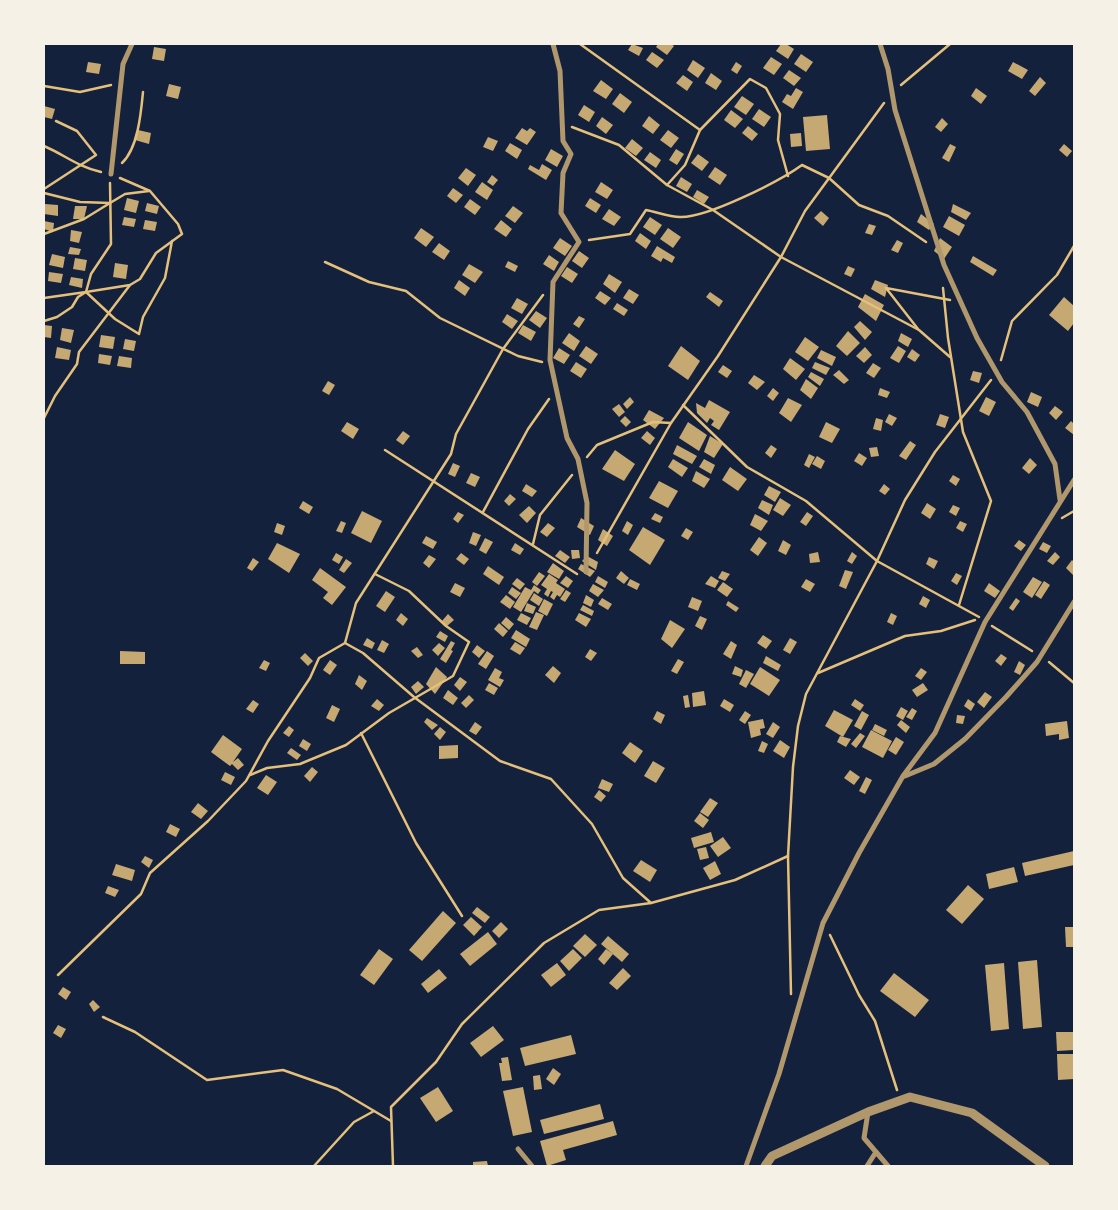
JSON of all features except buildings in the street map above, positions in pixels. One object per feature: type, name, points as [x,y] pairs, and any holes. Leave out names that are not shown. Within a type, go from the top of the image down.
[{"type":"street","points":[[111,174],[123,64],[132,44]]},
{"type":"street","points":[[553,44],[560,71],[564,141],[571,154],[563,173],[561,213],[579,242],[553,282],[551,365],[567,438],[578,459],[587,504],[586,572]]},
{"type":"street","points":[[880,44],[888,68],[895,110],[940,252],[977,338],[997,372],[1027,412],[1055,464],[1060,500]]},
{"type":"street","points":[[746,1166],[780,1074],[823,923],[859,853],[903,776],[935,733],[985,622],[1074,480]]},
{"type":"street","points":[[903,776],[934,764],[965,739],[1037,662],[1074,602]]},
{"type":"street","points":[[765,1166],[772,1156],[868,1112],[910,1098],[972,1113],[1045,1166]]},
{"type":"street","points":[[868,1112],[864,1138],[888,1166]]},
{"type":"street","points":[[518,1149],[532,1166]]},
{"type":"street","points":[[867,1166],[876,1152]]},
{"type":"path","points":[[580,44],[700,130]]},
{"type":"path","points":[[384,450],[483,512],[584,579],[586,572],[684,405],[718,356],[781,257],[805,211],[862,130],[892,93],[950,44]]},
{"type":"path","points":[[667,185],[685,165],[700,130],[750,78],[766,88],[780,114],[778,140],[788,176]]},
{"type":"path","points":[[44,86],[80,92],[121,84]]},
{"type":"path","points":[[44,321],[57,317],[72,307],[78,298],[86,292],[91,274],[111,244],[111,174],[131,155],[141,118],[143,92]]},
{"type":"path","points":[[44,191],[96,155],[77,131],[56,121]]},
{"type":"path","points":[[563,123],[619,145],[667,185],[713,210],[781,257],[919,330]]},
{"type":"path","points":[[44,146],[80,166],[111,174],[150,191],[178,224],[182,234],[156,253],[140,278],[130,285],[79,352],[78,364],[55,396],[44,418]]},
{"type":"path","points":[[579,242],[630,234],[646,210],[680,218],[713,210],[788,176],[802,165],[830,178],[859,205],[888,216],[940,252]]},
{"type":"path","points":[[44,191],[80,202],[110,203]]},
{"type":"path","points":[[44,234],[84,220],[125,194],[150,191]]},
{"type":"path","points":[[86,292],[115,319],[138,334],[146,310],[166,278],[172,241]]},
{"type":"path","points":[[791,1002],[788,856],[798,726],[806,694],[877,561],[905,500],[935,452],[997,372],[1012,322],[1057,275],[1074,246]]},
{"type":"path","points":[[325,262],[369,282],[406,291],[440,318],[503,349],[551,365]]},
{"type":"path","points":[[942,280],[960,419],[963,432],[991,501],[959,605]]},
{"type":"path","points":[[58,974],[141,894],[150,872],[208,821],[249,775],[268,740],[310,678],[319,658],[345,643],[356,603],[450,454],[456,434],[503,349],[553,282]]},
{"type":"path","points":[[44,298],[130,285]]},
{"type":"path","points":[[951,358],[919,330],[886,288],[961,302]]},
{"type":"path","points":[[483,512],[528,429],[556,388]]},
{"type":"path","points":[[684,405],[747,467],[806,501],[877,561],[959,605],[1040,656]]},
{"type":"path","points":[[249,775],[267,768],[300,764],[346,745],[414,697],[452,676],[469,642],[446,626],[408,592],[374,574]]},
{"type":"path","points":[[817,673],[905,636],[941,631],[974,620],[985,622]]},
{"type":"path","points":[[345,643],[363,653],[414,697],[500,761],[551,779],[592,824],[623,878],[651,903]]},
{"type":"path","points":[[1048,661],[1074,683]]},
{"type":"path","points":[[361,733],[416,842],[462,916]]},
{"type":"path","points":[[392,1166],[391,1107],[436,1062],[462,1024],[544,943],[599,910],[651,903],[735,880],[788,856]]},
{"type":"path","points":[[823,923],[859,995],[875,1021],[900,1101]]},
{"type":"path","points":[[103,1017],[135,1032],[207,1080],[282,1070],[337,1089],[391,1121]]},
{"type":"path","points":[[314,1166],[354,1122],[374,1110]]}]
